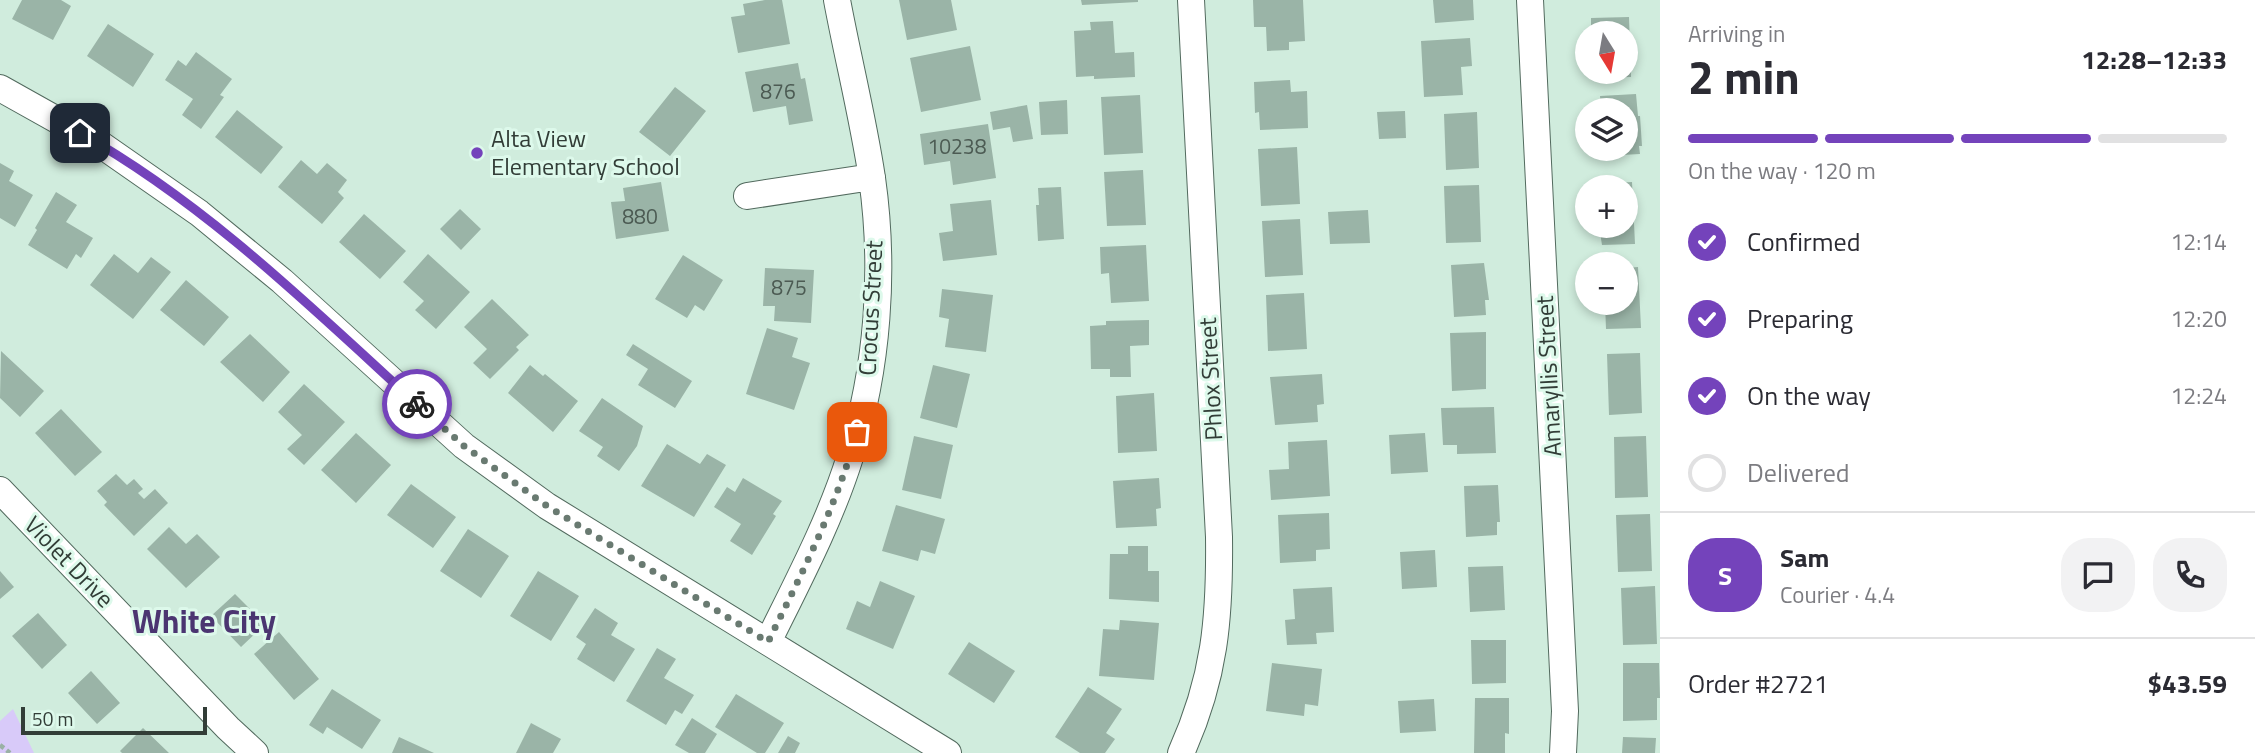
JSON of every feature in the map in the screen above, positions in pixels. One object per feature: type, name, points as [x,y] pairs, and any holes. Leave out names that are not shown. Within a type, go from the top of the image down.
[{"type":"street","name":"Crocus Street","points":[[768,642],[824,526],[850,458],[864,405],[872,350],[877,290],[872,177],[837,0]]},
{"type":"street","name":"Phlox Street","points":[[1181,753],[1198,716],[1213,658],[1220,598],[1191,0]]},
{"type":"street","name":"Amaryllis Street","points":[[1530,0],[1565,711],[1563,753]]},
{"type":"street","points":[[0,88],[100,144],[199,213],[282,281],[464,446],[547,506],[948,753]]},
{"type":"street","points":[[747,196],[872,177]]},
{"type":"street","name":"Violet Drive","points":[[0,490],[255,753]]},
{"type":"path","points":[[0,745],[10,753]]},
{"type":"shaded area","points":[[13,709],[34,753],[0,753],[0,721]]},
{"type":"building","points":[[22,0],[61,0],[71,6],[53,40],[12,19]]},
{"type":"building","points":[[782,0],[790,44],[738,53],[731,17],[745,15],[743,4]]},
{"type":"building","points":[[899,0],[951,0],[957,30],[907,40]]},
{"type":"building","points":[[1081,0],[1138,0],[1138,2],[1082,5]]},
{"type":"building","points":[[1253,0],[1303,0],[1305,41],[1289,42],[1289,50],[1267,51],[1266,27],[1254,27]]},
{"type":"building","points":[[1433,0],[1473,0],[1474,20],[1435,23]]},
{"type":"building","points":[[1629,17],[1629,21],[1591,21],[1591,18]]},
{"type":"building","points":[[1113,21],[1115,53],[1134,52],[1135,77],[1076,77],[1074,31],[1091,30],[1090,22]]},
{"type":"building","points":[[108,24],[154,54],[133,87],[87,56]]},
{"type":"building","points":[[1470,38],[1472,66],[1461,67],[1463,95],[1424,97],[1421,41]]},
{"type":"building","points":[[970,46],[981,100],[921,112],[910,58]]},
{"type":"building","points":[[196,52],[232,79],[220,95],[224,97],[201,129],[182,115],[193,99],[165,80],[178,60],[186,66]]},
{"type":"building","points":[[798,63],[801,79],[805,78],[813,121],[789,125],[786,106],[753,112],[745,72]]},
{"type":"building","points":[[1290,80],[1291,92],[1307,91],[1308,128],[1260,130],[1259,112],[1255,113],[1254,82]]},
{"type":"building","points":[[675,87],[706,111],[670,156],[639,132]]},
{"type":"building","points":[[1636,94],[1636,98],[1600,98]]},
{"type":"building","points":[[1140,95],[1143,153],[1104,155],[1101,97]]},
{"type":"building","points":[[1067,100],[1068,134],[1041,135],[1039,102]]},
{"type":"building","points":[[1027,105],[1033,139],[1013,142],[1010,127],[993,130],[990,112]]},
{"type":"building","points":[[237,110],[283,147],[261,174],[215,137]]},
{"type":"building","points":[[1405,111],[1406,138],[1379,139],[1377,112]]},
{"type":"building","points":[[1477,112],[1479,168],[1446,170],[1444,114]]},
{"type":"building","points":[[1638,116],[1642,146],[1639,146],[1638,154]]},
{"type":"building","points":[[988,124],[996,178],[953,185],[950,161],[924,165],[920,134]]},
{"type":"building","points":[[1297,147],[1300,204],[1261,206],[1258,149]]},
{"type":"building","points":[[301,160],[317,174],[327,163],[347,180],[338,192],[344,198],[322,224],[278,187]]},
{"type":"building","points":[[0,163],[14,171],[9,181],[33,195],[15,227],[0,218]]},
{"type":"building","points":[[1143,170],[1146,225],[1107,226],[1104,172]]},
{"type":"building","points":[[661,182],[669,231],[616,239],[611,202],[625,201],[623,188]]},
{"type":"building","points":[[1479,185],[1481,242],[1446,243],[1444,186]]},
{"type":"building","points":[[1061,187],[1064,239],[1038,241],[1038,188]]},
{"type":"building","points":[[56,192],[77,205],[66,222],[93,238],[81,258],[76,254],[67,269],[28,245]]},
{"type":"building","points":[[991,200],[997,255],[943,261],[939,233],[953,231],[950,204]]},
{"type":"building","points":[[460,209],[481,229],[461,250],[440,229]]},
{"type":"building","points":[[1368,210],[1370,243],[1330,244],[1328,212]]},
{"type":"building","points":[[364,214],[406,251],[380,279],[339,242]]},
{"type":"building","points":[[1300,219],[1303,275],[1265,277],[1262,221]]},
{"type":"building","points":[[1601,238],[1635,238],[1635,244],[1602,245]]},
{"type":"building","points":[[1146,245],[1149,301],[1111,303],[1109,273],[1101,274],[1100,247]]},
{"type":"building","points":[[114,254],[138,273],[151,257],[171,272],[133,319],[90,285]]},
{"type":"building","points":[[428,254],[470,292],[436,329],[415,310],[424,301],[403,282]]},
{"type":"building","points":[[683,255],[723,280],[704,311],[695,305],[687,318],[655,299]]},
{"type":"building","points":[[1484,263],[1489,300],[1485,300],[1486,315],[1454,317],[1451,265]]},
{"type":"building","points":[[1638,267],[1641,328],[1606,329],[1605,315],[1638,315]]},
{"type":"building","points":[[765,268],[814,270],[811,323],[774,321],[775,306],[763,306]]},
{"type":"building","points":[[186,280],[229,317],[204,346],[160,310]]},
{"type":"building","points":[[942,289],[993,295],[986,352],[945,347],[949,319],[939,317]]},
{"type":"building","points":[[1304,293],[1307,349],[1268,351],[1266,295]]},
{"type":"building","points":[[492,299],[529,335],[516,347],[519,350],[490,379],[473,363],[487,349],[464,327]]},
{"type":"building","points":[[1149,320],[1149,345],[1130,346],[1131,377],[1110,377],[1110,369],[1091,369],[1090,326],[1106,325],[1106,321]]},
{"type":"building","points":[[767,328],[798,338],[792,357],[810,363],[794,410],[746,394]]},
{"type":"building","points":[[1486,332],[1486,389],[1452,391],[1450,333]]},
{"type":"building","points":[[250,334],[290,372],[263,402],[220,362]]},
{"type":"building","points":[[633,344],[692,381],[675,408],[638,385],[648,369],[626,355]]},
{"type":"building","points":[[1,351],[44,391],[20,417],[0,398]]},
{"type":"building","points":[[1640,353],[1642,413],[1609,415],[1607,354]]},
{"type":"building","points":[[530,365],[578,401],[553,432],[508,393]]},
{"type":"building","points":[[933,365],[970,374],[957,428],[920,418]]},
{"type":"building","points":[[1322,374],[1324,404],[1317,405],[1318,422],[1275,425],[1270,377]]},
{"type":"building","points":[[304,384],[345,422],[304,465],[287,449],[302,435],[278,412]]},
{"type":"building","points":[[1154,393],[1157,451],[1118,453],[1116,396]]},
{"type":"building","points":[[602,398],[643,426],[637,446],[619,471],[597,456],[603,447],[579,431]]},
{"type":"building","points":[[1494,407],[1496,453],[1457,454],[1457,445],[1443,445],[1441,408]]},
{"type":"building","points":[[61,409],[102,452],[75,476],[35,433]]},
{"type":"building","points":[[356,433],[391,465],[356,503],[321,470]]},
{"type":"building","points":[[1425,433],[1428,472],[1391,474],[1389,435]]},
{"type":"building","points":[[914,436],[953,445],[941,499],[902,490]]},
{"type":"building","points":[[1646,436],[1648,497],[1615,498],[1614,437]]},
{"type":"building","points":[[1327,440],[1330,496],[1271,500],[1269,470],[1289,469],[1288,442]]},
{"type":"building","points":[[667,444],[700,464],[707,454],[726,465],[694,517],[641,486]]},
{"type":"building","points":[[116,474],[127,485],[134,479],[143,489],[138,493],[144,499],[155,489],[168,503],[134,536],[104,505],[107,502],[97,491]]},
{"type":"building","points":[[743,478],[782,501],[752,555],[730,541],[741,524],[714,507],[727,487],[735,492]]},
{"type":"building","points":[[1159,478],[1161,508],[1156,509],[1157,526],[1116,528],[1113,481]]},
{"type":"building","points":[[411,484],[456,517],[433,548],[387,515]]},
{"type":"building","points":[[1498,485],[1500,522],[1497,522],[1497,535],[1466,537],[1464,486]]},
{"type":"building","points":[[896,505],[945,519],[935,554],[921,550],[918,561],[882,551]]},
{"type":"building","points":[[1329,513],[1330,549],[1316,550],[1316,561],[1280,563],[1278,515]]},
{"type":"building","points":[[1650,514],[1652,571],[1618,572],[1616,515]]},
{"type":"building","points":[[169,527],[186,544],[197,534],[220,557],[186,588],[147,549]]},
{"type":"building","points":[[468,529],[509,556],[481,598],[440,571]]},
{"type":"building","points":[[1128,546],[1148,546],[1148,571],[1159,571],[1159,602],[1109,599],[1110,554],[1128,554]]},
{"type":"building","points":[[1435,550],[1437,587],[1402,589],[1400,552]]},
{"type":"building","points":[[1503,566],[1505,610],[1470,612],[1468,567]]},
{"type":"building","points":[[0,571],[14,587],[0,599]]},
{"type":"building","points":[[538,571],[579,596],[551,641],[510,616]]},
{"type":"building","points":[[880,581],[915,596],[893,649],[846,629],[857,601],[870,607]]},
{"type":"building","points":[[1655,586],[1657,644],[1623,645],[1621,588]]},
{"type":"building","points":[[1332,587],[1334,632],[1316,633],[1317,644],[1287,645],[1285,620],[1295,619],[1293,589]]},
{"type":"building","points":[[235,594],[265,624],[241,647],[211,616]]},
{"type":"building","points":[[595,608],[618,623],[611,635],[635,649],[614,682],[577,659],[586,644],[576,637]]},
{"type":"building","points":[[38,613],[67,645],[42,669],[12,636]]},
{"type":"building","points":[[1120,620],[1159,623],[1154,680],[1099,676],[1103,629],[1119,630]]},
{"type":"building","points":[[279,632],[319,679],[294,700],[254,654]]},
{"type":"building","points":[[1471,640],[1506,640],[1506,683],[1472,684]]},
{"type":"building","points":[[969,642],[1015,671],[994,703],[948,674]]},
{"type":"building","points":[[657,648],[676,659],[664,678],[694,695],[682,714],[675,710],[666,725],[626,701]]},
{"type":"building","points":[[1272,663],[1322,669],[1318,706],[1305,704],[1304,716],[1266,711]]},
{"type":"building","points":[[1623,663],[1659,663],[1660,698],[1657,698],[1657,720],[1623,721]]},
{"type":"building","points":[[91,671],[120,703],[97,724],[68,693]]},
{"type":"building","points":[[1088,687],[1122,709],[1106,733],[1115,739],[1105,753],[1080,753],[1055,737]]},
{"type":"building","points":[[332,689],[381,720],[362,749],[327,727],[323,734],[309,725]]},
{"type":"building","points":[[736,694],[784,723],[765,753],[757,753],[715,727]]},
{"type":"building","points":[[1475,698],[1509,698],[1509,734],[1505,733],[1505,753],[1474,753]]},
{"type":"building","points":[[1434,699],[1436,731],[1400,733],[1398,701]]},
{"type":"building","points":[[692,718],[717,734],[705,753],[689,753],[675,745]]},
{"type":"building","points":[[531,723],[561,739],[553,753],[516,753]]},
{"type":"building","points":[[143,728],[169,753],[122,753],[120,751]]},
{"type":"building","points":[[788,736],[800,743],[795,753],[778,753]]},
{"type":"building","points":[[399,737],[434,753],[392,753]]},
{"type":"building","points":[[1623,737],[1656,738],[1655,753],[1622,753]]},
{"type":"way so far","points":[[417,404],[464,446],[547,506],[768,642],[824,526],[857,432]]},
{"type":"place","name":"Alta View Elementary School","points":[[477,153]]},
{"type":"district","name":"White City","points":[[204,622]]},
{"type":"route","points":[[80,133],[199,213],[282,281],[417,404]]}]
